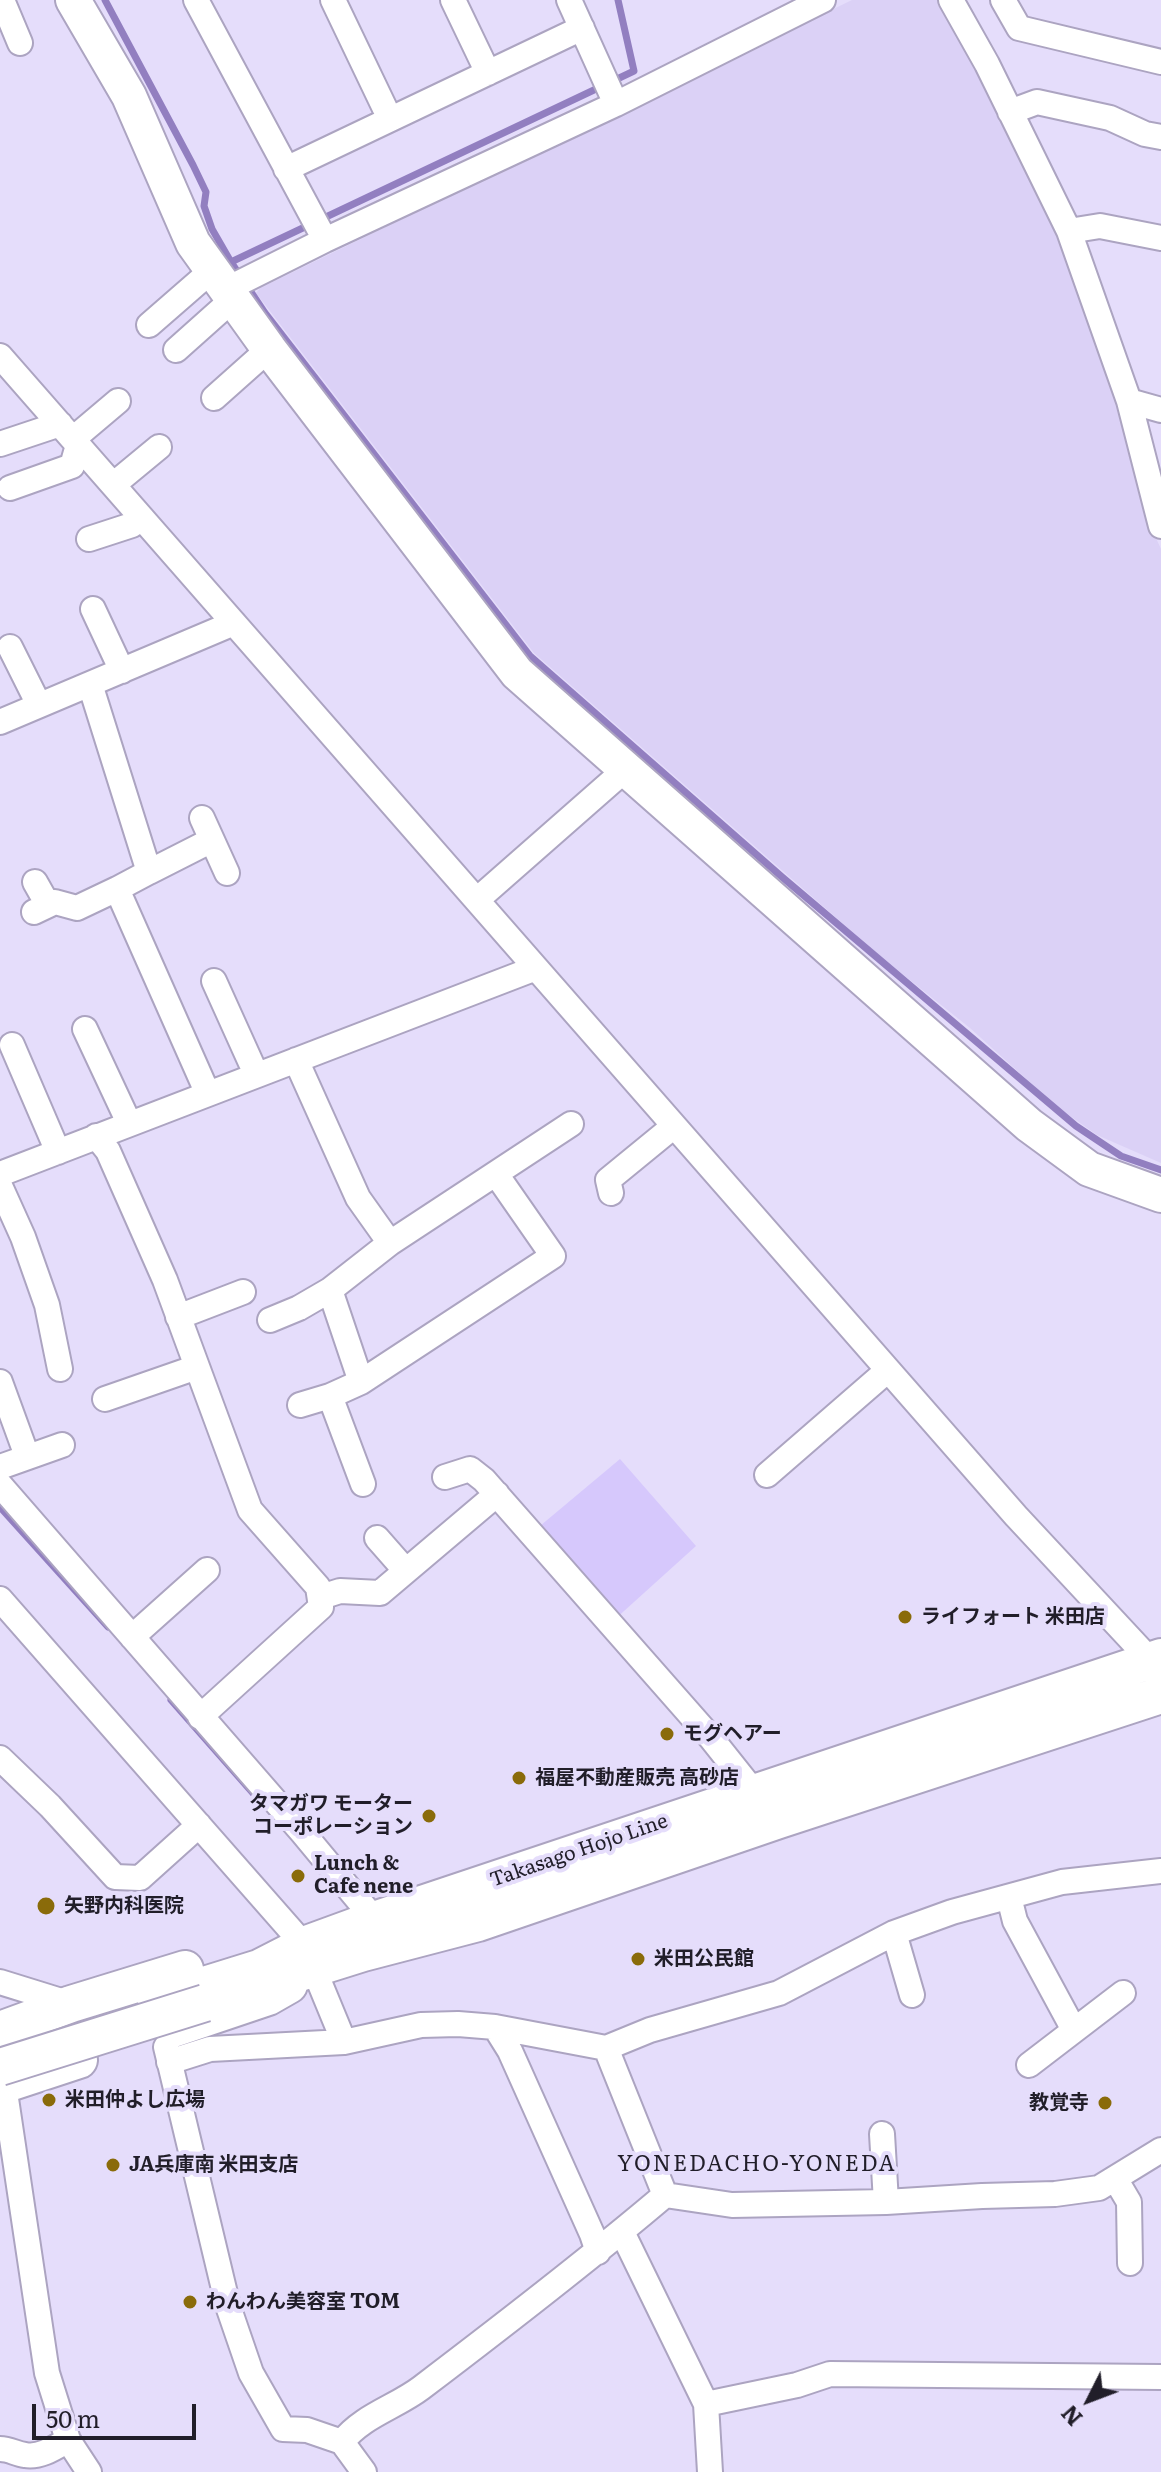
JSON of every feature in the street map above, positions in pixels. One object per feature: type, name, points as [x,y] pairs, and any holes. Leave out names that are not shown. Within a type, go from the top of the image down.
[{"type":"main road","name":"Takasago Hojo Line","points":[[1,2076],[202,1995],[309,1957],[375,1920],[1156,1659]]},
{"type":"main road","name":"Takasago Hojo Line","points":[[309,1957],[363,1953],[478,1923],[764,1825],[1160,1700]]},
{"type":"main road","points":[[0,2030],[71,2004],[253,1948],[309,1957]]},
{"type":"main road","points":[[1,2076],[166,2047],[268,1997],[309,1957]]},
{"type":"main road","name":"Takasago Hojo Line","points":[[0,2049],[202,1995]]},
{"type":"street","points":[[2,0],[20,43]]},
{"type":"street","points":[[73,0],[129,96],[193,243],[269,349],[509,665],[1029,1125],[1089,1169],[1161,1195]]},
{"type":"street","points":[[196,0],[318,228]]},
{"type":"street","points":[[333,0],[390,119]]},
{"type":"street","points":[[453,0],[488,73]]},
{"type":"street","points":[[569,0],[616,104]]},
{"type":"street","points":[[149,325],[223,287],[318,228],[616,104],[823,0]]},
{"type":"street","points":[[951,0],[1069,231],[1129,401],[1161,526]]},
{"type":"street","points":[[1003,0],[1019,28],[1161,62]]},
{"type":"street","points":[[286,169],[582,28]]},
{"type":"street","points":[[1010,112],[1037,102],[1110,118],[1145,134],[1161,137]]},
{"type":"street","points":[[1069,231],[1100,226],[1161,238]]},
{"type":"street","points":[[176,350],[223,287]]},
{"type":"street","points":[[214,398],[269,349]]},
{"type":"street","points":[[1,358],[1016,1516],[1156,1659],[1160,1700]]},
{"type":"street","points":[[0,444],[70,436],[118,401]]},
{"type":"street","points":[[1129,401],[1161,410]]},
{"type":"street","points":[[10,488],[72,466],[70,436]]},
{"type":"street","points":[[113,485],[159,447]]},
{"type":"street","points":[[89,539],[132,525],[142,518]]},
{"type":"street","points":[[93,609],[122,671]]},
{"type":"street","points":[[0,722],[234,623]]},
{"type":"street","points":[[10,647],[39,705]]},
{"type":"street","points":[[90,684],[149,872]]},
{"type":"street","points":[[478,899],[626,769]]},
{"type":"street","points":[[35,882],[41,909],[55,902],[77,908],[149,872],[207,829],[227,873]]},
{"type":"street","points":[[117,889],[207,1092]]},
{"type":"street","points":[[0,1174],[536,968]]},
{"type":"street","points":[[214,981],[256,1074]]},
{"type":"street","points":[[85,1029],[129,1123]]},
{"type":"street","points":[[12,1045],[58,1152]]},
{"type":"street","points":[[296,1060],[358,1198],[390,1243]]},
{"type":"street","points":[[270,1320],[330,1290],[390,1243],[571,1124]]},
{"type":"street","points":[[611,1193],[608,1180],[674,1126]]},
{"type":"street","points":[[96,1136],[108,1151],[165,1280],[250,1510],[318,1587],[321,1597],[321,1607],[200,1717]]},
{"type":"street","points":[[300,1405],[361,1382],[553,1256],[496,1174]]},
{"type":"street","points":[[0,1186],[11,1241],[47,1305],[60,1369]]},
{"type":"street","points":[[330,1290],[361,1382]]},
{"type":"street","points":[[178,1317],[243,1292]]},
{"type":"street","points":[[105,1399],[197,1367]]},
{"type":"street","points":[[767,1475],[888,1370]]},
{"type":"street","points":[[0,1382],[27,1456]]},
{"type":"street","points":[[330,1396],[363,1484]]},
{"type":"street","points":[[0,1467],[62,1445]]},
{"type":"street","points":[[445,1477],[470,1469],[484,1480],[711,1738],[754,1792]]},
{"type":"street","points":[[0,1485],[375,1920]]},
{"type":"street","points":[[321,1597],[340,1591],[380,1593],[497,1494]]},
{"type":"street","points":[[377,1538],[406,1571]]},
{"type":"street","points":[[132,1637],[207,1570]]},
{"type":"street","points":[[0,1599],[199,1825],[309,1957],[344,2042]]},
{"type":"street","points":[[0,1758],[50,1806],[115,1877],[140,1878],[199,1825]]},
{"type":"street","points":[[364,2472],[342,2442],[307,2430],[283,2429],[251,2373],[228,2306],[166,2047],[210,2049],[344,2042],[421,2025],[495,2027],[606,2048],[650,2030],[779,1993],[894,1933],[952,1912],[1062,1882],[1161,1871]]},
{"type":"street","points":[[1009,1897],[1015,1921],[1074,2030]]},
{"type":"street","points":[[894,1933],[912,1995]]},
{"type":"street","points":[[0,1982],[71,2004]]},
{"type":"street","points":[[1029,2065],[1123,1993]]},
{"type":"street","points":[[495,2027],[510,2051],[598,2252]]},
{"type":"street","points":[[606,2048],[665,2195]]},
{"type":"street","points":[[1,2076],[47,2373],[68,2440],[89,2472]]},
{"type":"street","points":[[882,2134],[886,2202]]},
{"type":"street","points":[[342,2442],[352,2429],[413,2394],[598,2252],[665,2195],[732,2205],[1055,2194],[1099,2188],[1161,2150]]},
{"type":"street","points":[[1116,2180],[1129,2202],[1130,2263]]},
{"type":"street","points":[[622,2232],[706,2404],[710,2472]]},
{"type":"street","points":[[706,2404],[797,2385],[830,2374],[1161,2377]]},
{"type":"street","points":[[0,2449],[28,2456],[47,2451],[68,2440]]},
{"type":"shaded area","points":[[852,0],[943,0],[1050,214],[1113,374],[1161,549],[1161,1163],[1097,1135],[1056,1106],[970,1028],[881,957],[534,653],[256,293],[260,288]]},
{"type":"shaded area","points":[[620,1459],[696,1546],[613,1621],[534,1531]]},
{"type":"waterway","points":[[105,0],[206,192],[204,206],[212,229],[231,262]]},
{"type":"waterway","points":[[618,0],[634,71],[231,262],[265,313],[530,656],[782,877],[1076,1126],[1121,1156],[1161,1170]]},
{"type":"waterway","points":[[0,1507],[108,1627]]},
{"type":"waterway","points":[[171,1700],[266,1808]]},
{"type":"place","name":"ライフォート 米田店","points":[[905,1617]]},
{"type":"place","name":"モグヘアー","points":[[667,1734]]},
{"type":"place","name":"福屋不動産販売 高砂店","points":[[519,1778]]},
{"type":"place","name":"タマガワ モーター コーポレーション","points":[[429,1816]]},
{"type":"place","name":"Lunch & Cafe nene","points":[[298,1876]]},
{"type":"place","name":"矢野内科医院","points":[[46,1906]]},
{"type":"place","name":"米田公民館","points":[[638,1959]]},
{"type":"place","name":"米田仲よし広場","points":[[49,2100]]},
{"type":"place","name":"教覚寺","points":[[1105,2103]]},
{"type":"place","name":"JA兵庫南 米田支店","points":[[113,2165]]},
{"type":"place","name":"わんわん美容室 TOM","points":[[190,2302]]},
{"type":"district","name":"YONEDACHO-YONEDA","points":[[757,2165]]}]
